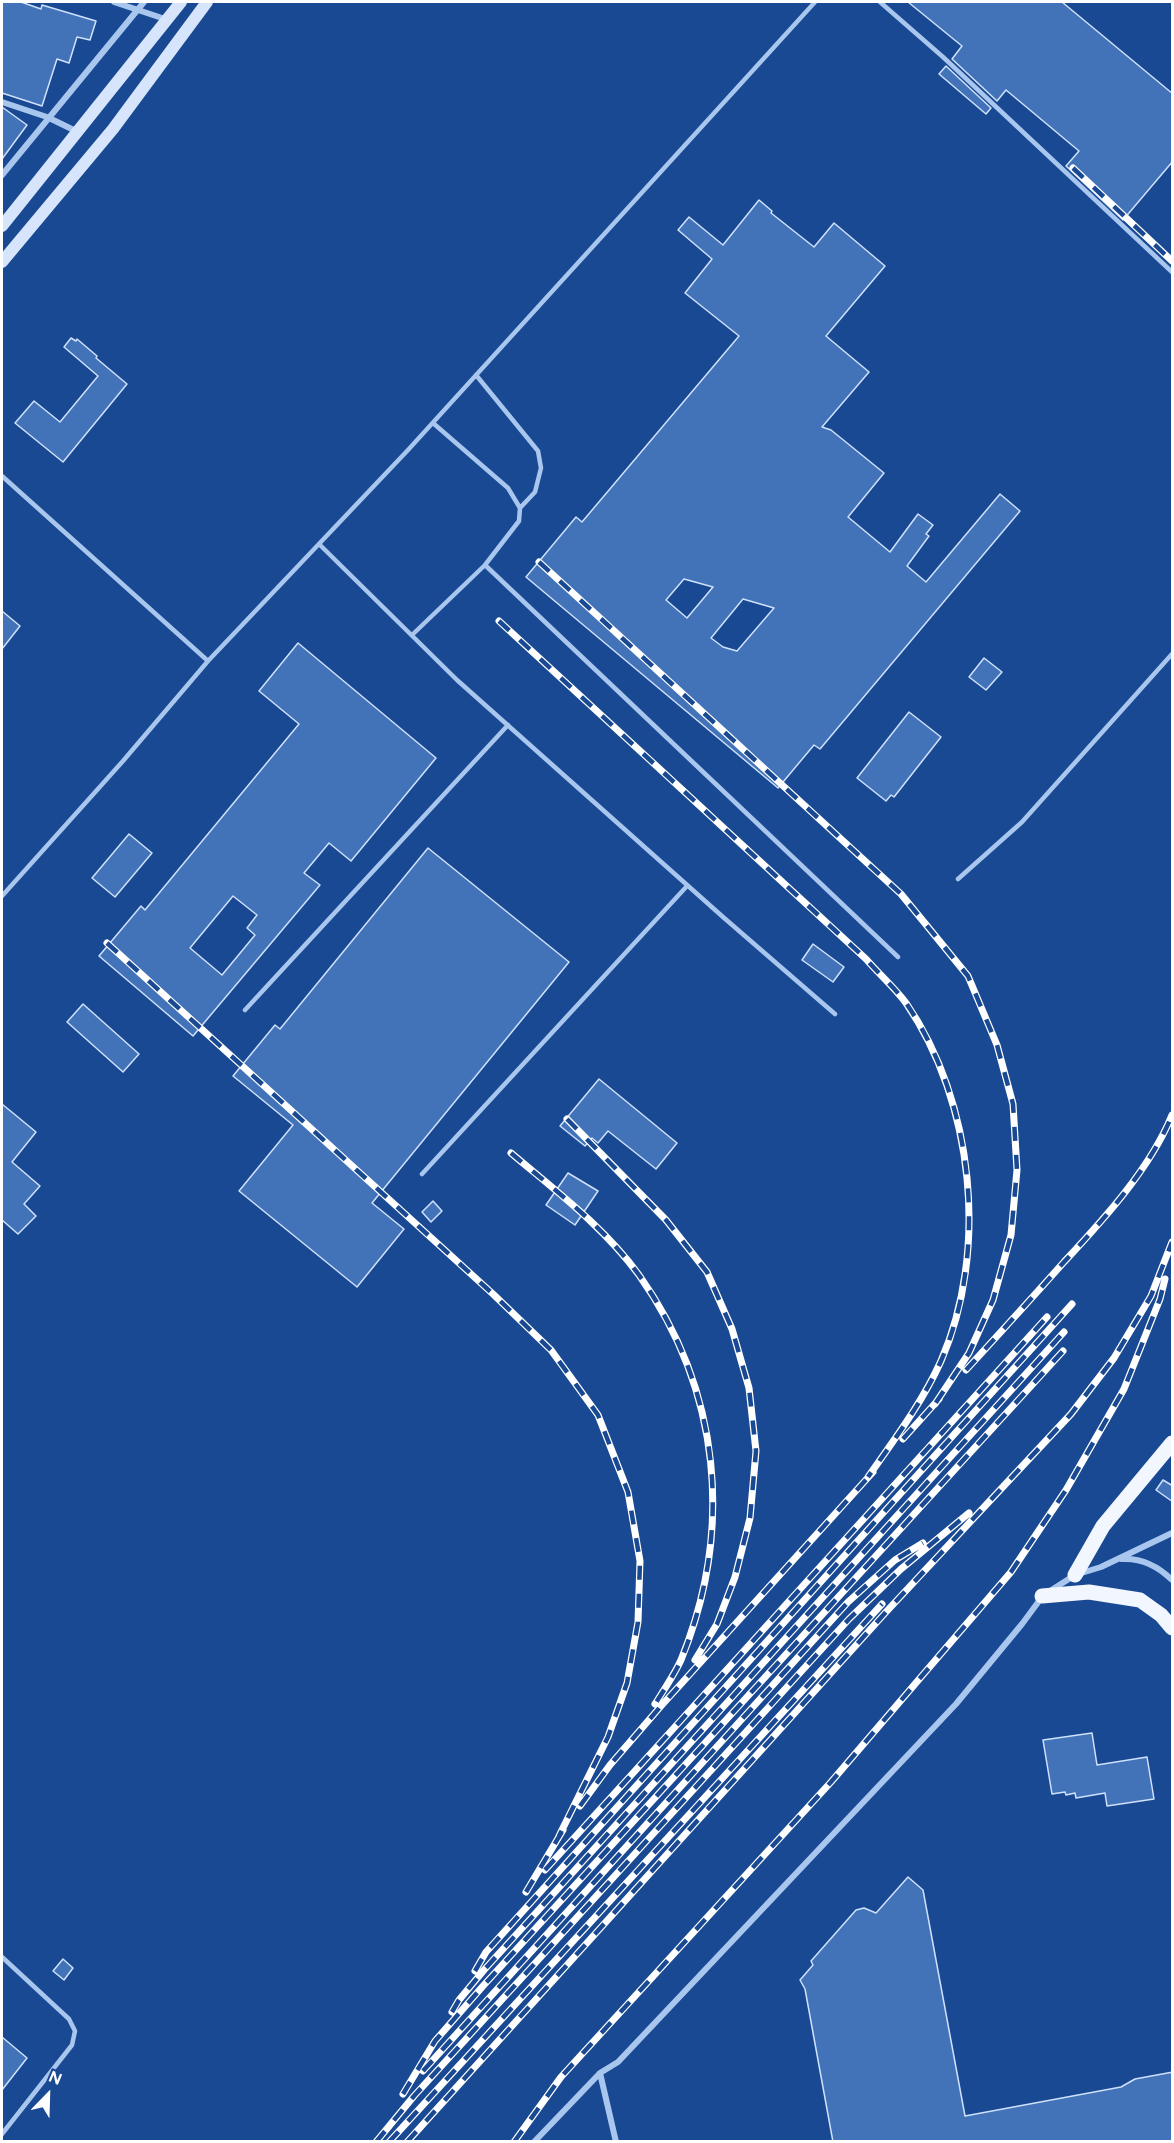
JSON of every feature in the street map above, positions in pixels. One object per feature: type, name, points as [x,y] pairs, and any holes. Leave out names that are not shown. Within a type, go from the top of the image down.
[{"type":"main road","points":[[2,226],[181,2]]},
{"type":"main road","points":[[2,262],[113,129],[207,2]]},
{"type":"main road","points":[[1075,1575],[1103,1526],[1173,1443]]},
{"type":"main road","points":[[1042,1596],[1089,1592],[1140,1600],[1161,1615],[1173,1628]]},
{"type":"street","points":[[114,2],[168,20]]},
{"type":"street","points":[[2,175],[47,117],[144,2]]},
{"type":"street","points":[[2,102],[47,117],[78,132]]},
{"type":"street","points":[[534,2142],[600,2073],[618,2062],[956,1704],[1042,1596],[1075,1575],[1118,1559],[1173,1533]]},
{"type":"street","points":[[1118,1559],[1136,1559],[1144,1562],[1165,1572],[1173,1580]]},
{"type":"street","points":[[600,2073],[616,2142]]},
{"type":"lane","points":[[2,896],[123,761],[208,661],[433,423],[815,2]]},
{"type":"lane","points":[[880,2],[960,73],[1173,272]]},
{"type":"lane","points":[[476,375],[538,451],[542,468],[535,492],[520,508]]},
{"type":"lane","points":[[412,635],[485,565],[519,521],[520,508],[508,488],[433,423]]},
{"type":"lane","points":[[2,476],[208,661]]},
{"type":"lane","points":[[319,544],[508,725],[687,886],[835,1014]]},
{"type":"lane","points":[[485,565],[898,957]]},
{"type":"lane","points":[[958,879],[1022,822],[1173,654]]},
{"type":"lane","points":[[245,1010],[508,725]]},
{"type":"lane","points":[[422,1174],[687,886]]},
{"type":"lane","points":[[2,1957],[69,2019],[75,2031],[72,2045],[2,2134]]},
{"type":"building","points":[[2,2],[21,2],[41,9],[42,5],[96,21],[90,40],[77,37],[69,63],[57,59],[42,106],[2,93]]},
{"type":"building","points":[[908,2],[1062,2],[1173,94],[1173,161],[1123,220],[1066,166],[1079,151],[1006,90],[997,101],[952,59],[962,46]]},
{"type":"building","points":[[946,66],[991,108],[986,114],[939,74]]},
{"type":"building","points":[[2,107],[27,125],[2,159]]},
{"type":"building","points":[[759,200],[772,211],[771,213],[814,247],[834,223],[885,266],[826,336],[869,372],[822,427],[831,430],[884,473],[848,517],[890,552],[918,514],[933,525],[926,534],[929,536],[907,566],[926,582],[1000,494],[1020,511],[820,749],[814,745],[778,788],[526,577],[576,517],[582,522],[739,336],[685,293],[712,259],[678,230],[689,217],[723,245]],"holes":[[[684,579],[713,587],[687,618],[666,600]],[[743,599],[774,608],[737,651],[723,647],[711,638]]]},
{"type":"building","points":[[71,338],[76,341],[77,339],[127,384],[63,462],[15,423],[34,401],[60,422],[98,376],[64,347]]},
{"type":"building","points":[[2,611],[20,626],[2,649]]},
{"type":"building","points":[[298,643],[436,758],[351,861],[329,843],[304,873],[320,885],[193,1036],[99,956],[141,906],[145,910],[299,724],[259,691]],"holes":[[[233,896],[257,915],[247,928],[255,935],[222,975],[190,948]]]},
{"type":"building","points":[[984,658],[1002,672],[986,690],[969,677]]},
{"type":"building","points":[[909,712],[941,737],[894,797],[891,795],[886,801],[857,778]]},
{"type":"building","points":[[129,834],[152,853],[115,897],[92,878]]},
{"type":"building","points":[[428,848],[569,962],[372,1203],[404,1229],[357,1287],[239,1191],[293,1125],[233,1076],[275,1025],[280,1029]]},
{"type":"building","points":[[813,944],[844,967],[833,982],[802,960]]},
{"type":"building","points":[[83,1004],[139,1054],[123,1072],[67,1022]]},
{"type":"building","points":[[599,1079],[677,1143],[656,1169],[608,1131],[598,1143],[592,1138],[585,1146],[560,1126]]},
{"type":"building","points":[[2,1104],[36,1132],[12,1162],[40,1186],[24,1204],[36,1216],[18,1234],[2,1220]]},
{"type":"building","points":[[568,1173],[598,1191],[575,1225],[546,1205]]},
{"type":"building","points":[[433,1201],[442,1211],[431,1222],[422,1212]]},
{"type":"building","points":[[1163,1480],[1173,1486],[1173,1502],[1156,1490]]},
{"type":"building","points":[[1092,1733],[1097,1765],[1147,1757],[1154,1799],[1107,1806],[1105,1793],[1076,1798],[1075,1793],[1052,1794],[1043,1740]]},
{"type":"building","points":[[908,1877],[923,1890],[965,2116],[1121,2087],[1135,2079],[1173,2072],[1173,2142],[833,2142],[805,1989],[800,1980],[813,1965],[811,1961],[856,1910],[864,1908],[876,1913]]},
{"type":"building","points":[[63,1959],[73,1968],[64,1980],[53,1971]]},
{"type":"building","points":[[2,2037],[27,2058],[2,2090]]},
{"type":"railway","points":[[1073,168],[1172,261]]},
{"type":"railway","points":[[539,562],[901,894],[968,976],[997,1045],[1013,1104],[1017,1170],[1011,1235],[993,1300],[969,1353],[935,1404]]},
{"type":"railway","points":[[499,621],[866,959],[906,1003],[929,1042],[947,1085],[960,1131],[967,1178],[969,1225],[965,1273],[956,1318],[941,1361],[898,1435],[868,1477]]},
{"type":"railway","points":[[107,943],[493,1294],[551,1350],[598,1415],[628,1492],[640,1561],[638,1622],[627,1683],[608,1737],[559,1836]]},
{"type":"railway","points":[[966,1370],[1125,1193],[1151,1155],[1172,1115]]},
{"type":"railway","points":[[567,1119],[666,1220],[707,1272],[732,1329],[749,1388],[756,1451],[750,1518],[735,1577],[717,1624],[695,1660]]},
{"type":"railway","points":[[511,1153],[595,1225],[639,1275],[667,1320],[688,1366],[702,1414],[711,1462],[713,1512],[708,1561],[698,1611],[681,1660],[655,1704]]},
{"type":"railway","points":[[407,2142],[886,1612],[1071,1414],[1114,1358],[1151,1296],[1172,1242]]},
{"type":"railway","points":[[514,2142],[561,2077],[831,1782],[1011,1572],[1066,1490],[1124,1389],[1160,1299],[1165,1279]]},
{"type":"railway","points":[[475,1971],[486,1952],[1072,1304]]},
{"type":"railway","points":[[545,1870],[1047,1317]]},
{"type":"railway","points":[[452,2012],[484,1970],[1064,1332]]},
{"type":"railway","points":[[403,2094],[435,2041],[483,1986],[1063,1351]]},
{"type":"railway","points":[[903,1439],[939,1399]]},
{"type":"railway","points":[[580,1806],[610,1765],[661,1706],[873,1472]]},
{"type":"railway","points":[[376,2142],[414,2096],[849,1619],[901,1569],[969,1513]]},
{"type":"railway","points":[[423,2071],[848,1602],[895,1560],[923,1543]]},
{"type":"railway","points":[[389,2142],[882,1604]]},
{"type":"railway","points":[[526,1892],[563,1830]]}]
